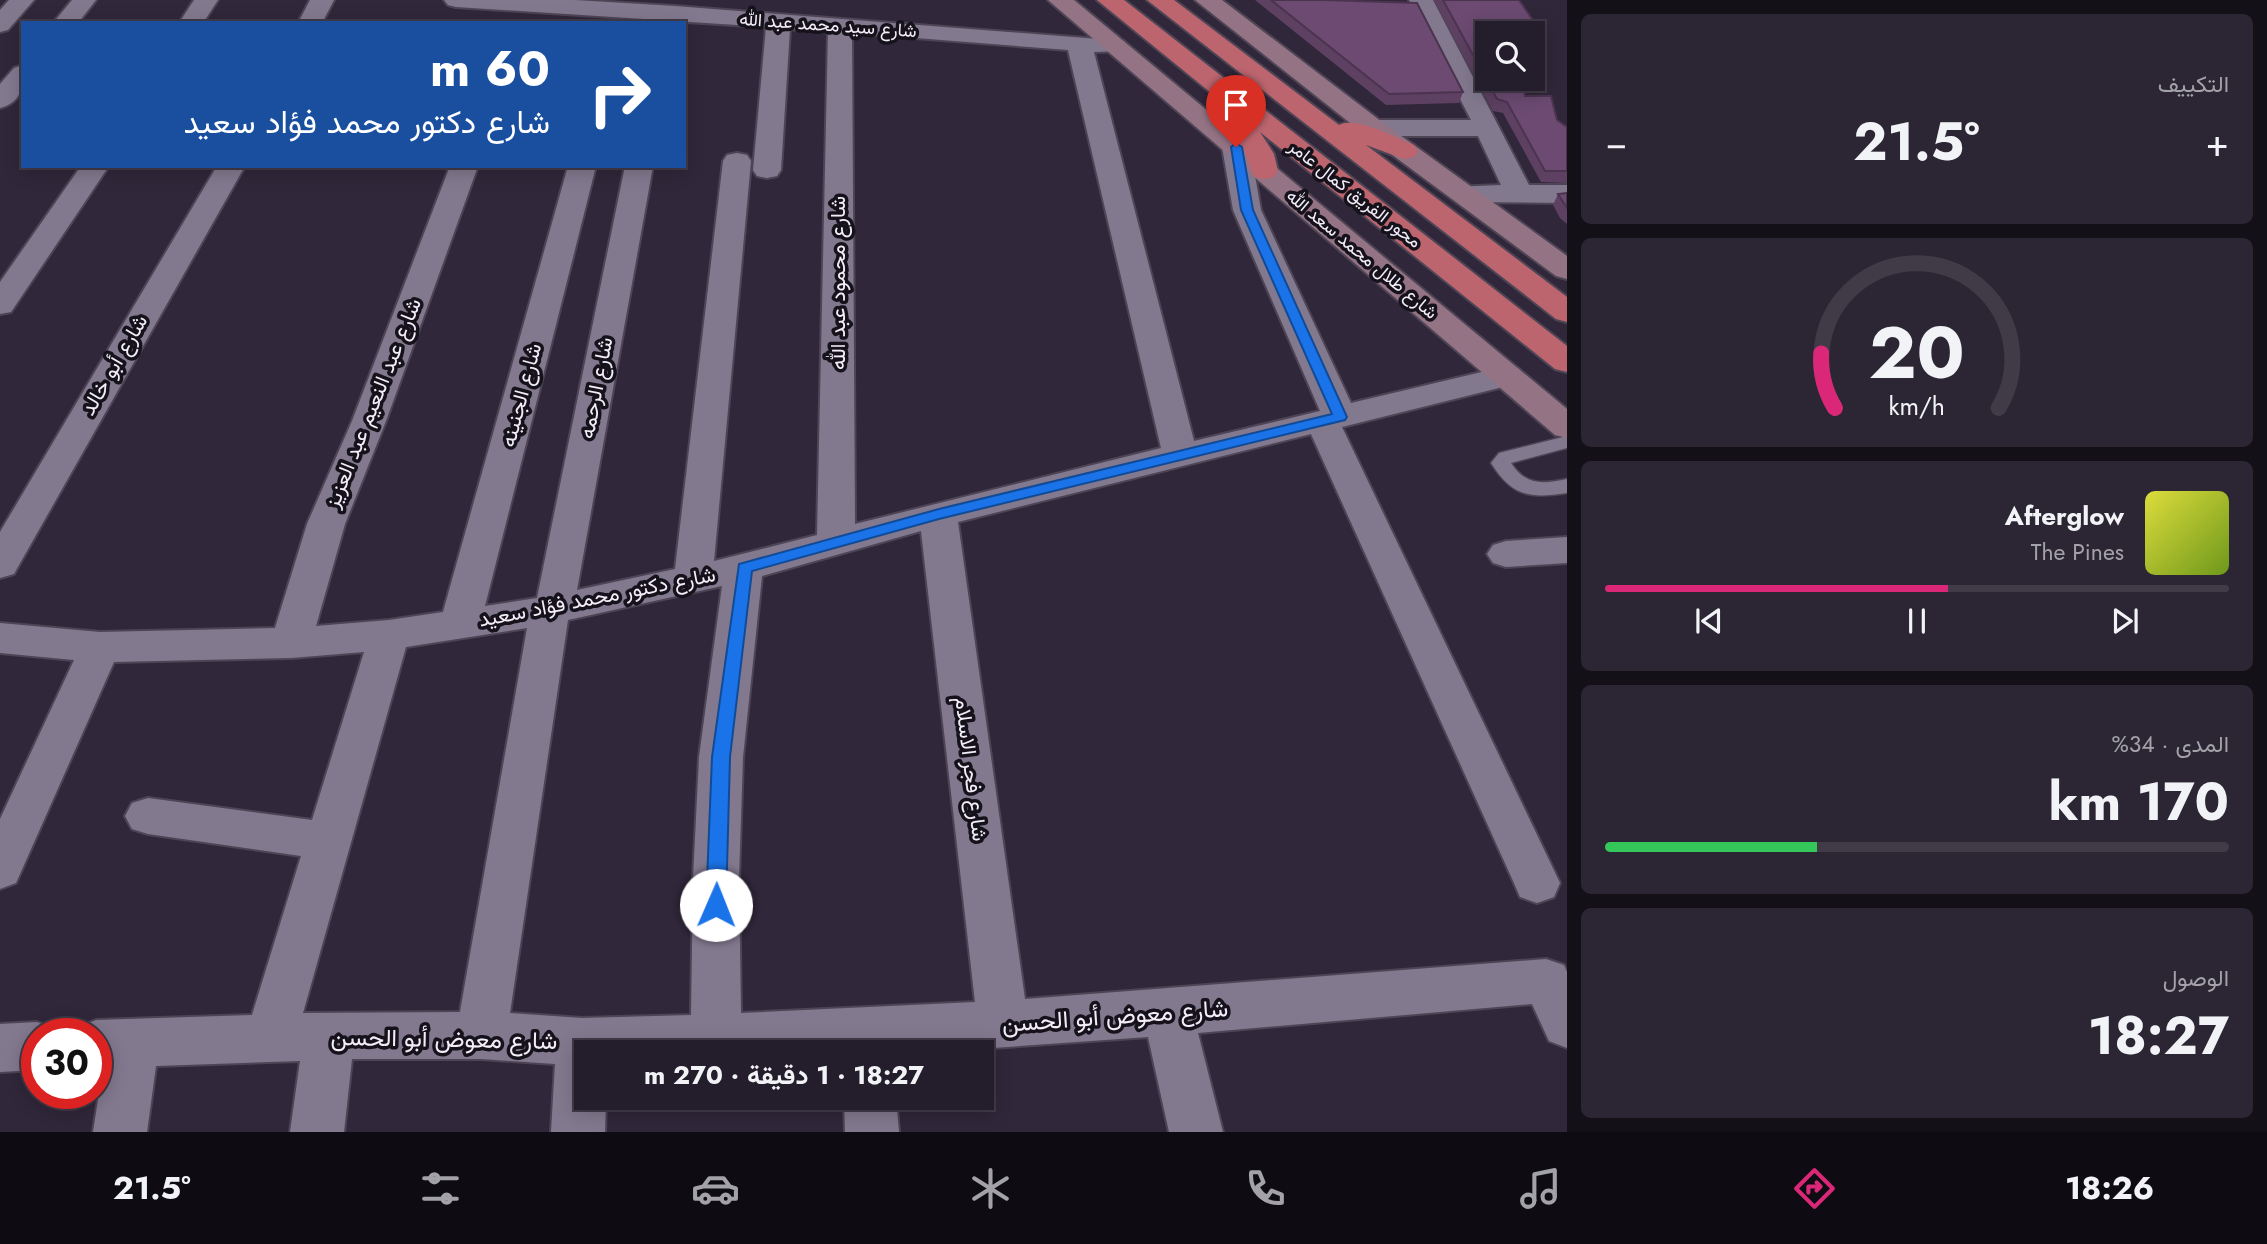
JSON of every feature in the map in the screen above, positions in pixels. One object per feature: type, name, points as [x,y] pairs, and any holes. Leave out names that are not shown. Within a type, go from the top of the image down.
[{"type":"highway","points":[[1100,0],[1111,18],[1240,138]]},
{"type":"highway","name":"محور الفريق كمال عامر","points":[[1109,0],[1567,362]]},
{"type":"highway","name":"محور الفريق كمال عامر","points":[[1159,0],[1567,312]]},
{"type":"highway","points":[[1169,0],[1331,117],[1363,135],[1392,135]]},
{"type":"main road","name":"شارع طلال محمد سعد الله","points":[[1060,0],[1115,46],[1240,138],[1264,171],[1567,427]]},
{"type":"main road","points":[[1207,0],[1392,135],[1463,194],[1567,270]]},
{"type":"street","points":[[0,25],[22,0]]},
{"type":"street","points":[[67,21],[84,0]]},
{"type":"street","points":[[192,21],[206,0]]},
{"type":"street","points":[[311,21],[322,0]]},
{"type":"street","name":"شارع سيد محمد عبد الله","points":[[456,0],[470,0],[522,13],[619,10],[674,18],[718,8],[779,21],[1115,46]]},
{"type":"street","points":[[1413,2],[1488,128],[1519,193]]},
{"type":"street","points":[[693,580],[752,166],[779,21]]},
{"type":"street","name":"شارع محمود عبد الله","points":[[836,541],[840,26]]},
{"type":"street","points":[[1079,43],[1180,455]]},
{"type":"street","points":[[0,100],[21,75]]},
{"type":"street","points":[[1392,135],[1488,128]]},
{"type":"street","points":[[1240,138],[1247,210],[1331,419],[1537,883]]},
{"type":"street","points":[[0,305],[94,168]]},
{"type":"street","name":"شارع أبو خالد","points":[[0,565],[230,168]]},
{"type":"street","name":"شارع عبد النعيم عبد العزيز","points":[[291,643],[326,524],[369,421],[463,168]]},
{"type":"street","name":"شارع الجنينه","points":[[460,624],[581,168]]},
{"type":"street","name":"شارع الرحمه","points":[[481,1035],[552,609],[639,168]]},
{"type":"street","points":[[1463,194],[1567,194]]},
{"type":"street","name":"شارع دكتور محمد فؤاد سعيد","points":[[0,638],[100,647],[291,643],[389,635],[552,609],[744,568],[939,514],[1507,376]]},
{"type":"street","name":"شارع فجر الاسلام","points":[[939,514],[1003,1023]]},
{"type":"street","points":[[1506,554],[1567,550]]},
{"type":"street","points":[[716,1039],[716,879],[721,757],[744,568]]},
{"type":"street","points":[[270,1039],[389,635]]},
{"type":"street","points":[[0,869],[100,647]]},
{"type":"street","points":[[148,816],[329,841]]},
{"type":"street","name":"شارع معوض أبو الحسن","points":[[880,1040],[1003,1023],[1167,1013],[1546,981],[1567,1024]]},
{"type":"street","points":[[1167,1013],[1196,1132]]},
{"type":"street","name":"شارع معوض أبو الحسن","points":[[115,1043],[329,1036],[481,1035],[574,1041]]},
{"type":"street","points":[[317,1132],[329,1036]]},
{"type":"street","name":"شارع معوض أبو الحسن","points":[[671,1040],[766,1040]]},
{"type":"street","points":[[115,1043],[120,1132]]},
{"type":"street","points":[[0,1048],[21,1047]]},
{"type":"street","points":[[578,1132],[579,1110]]},
{"type":"street","points":[[871,1110],[872,1132]]},
{"type":"lane","points":[[1567,442],[1506,457],[1501,463],[1528,490],[1541,491],[1567,486]]},
{"type":"building","points":[[1271,0],[1417,3],[1463,92],[1389,94]]},
{"type":"building","points":[[1443,0],[1519,0],[1533,20],[1475,21],[1475,59]]},
{"type":"building","points":[[1493,91],[1524,91],[1525,96],[1551,96],[1557,120],[1567,127],[1567,171],[1545,171],[1507,102],[1497,99]]},
{"type":"building","points":[[1567,193],[1567,208],[1558,194]]},
{"type":"route","points":[[716,905],[721,757],[744,568],[939,514],[1340,417],[1247,210],[1236,147]]}]
